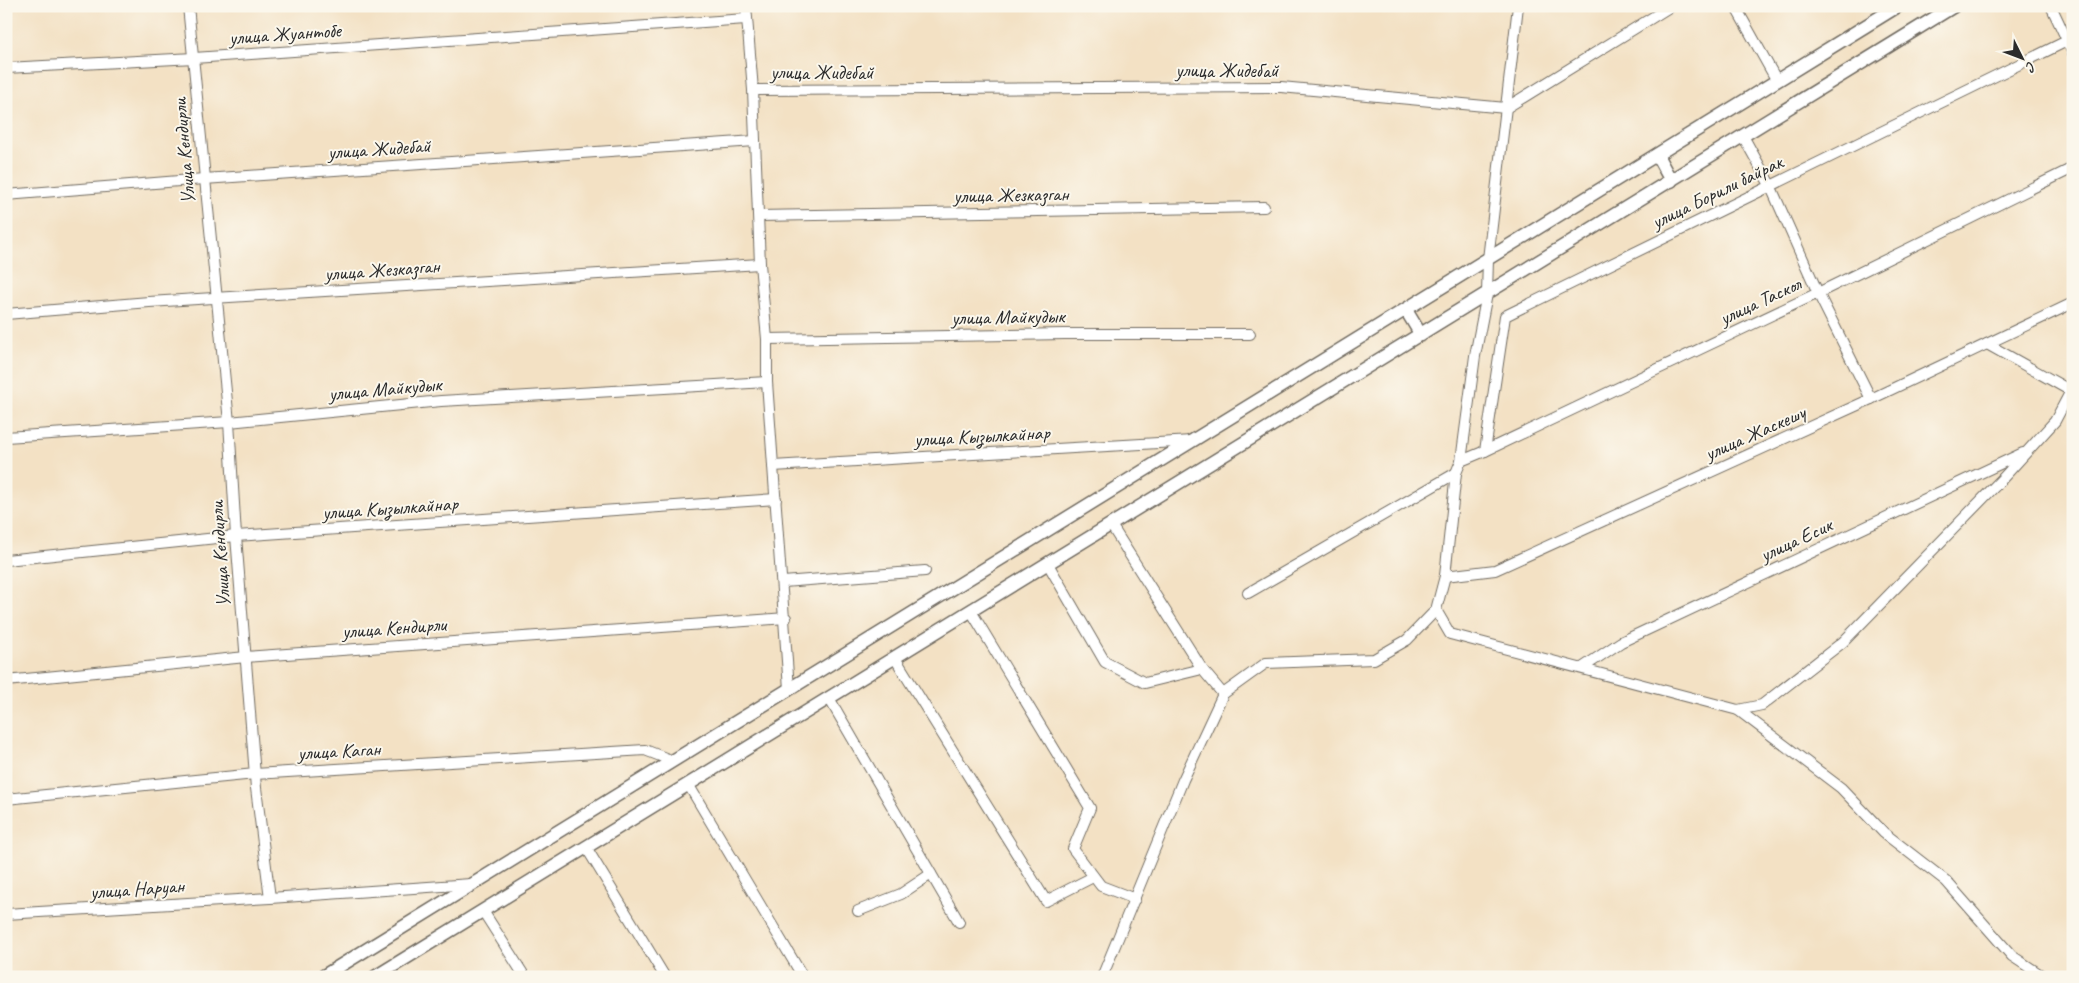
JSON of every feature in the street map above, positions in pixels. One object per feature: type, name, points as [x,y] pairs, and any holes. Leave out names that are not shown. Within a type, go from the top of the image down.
[{"type":"main road","points":[[322,977],[1898,6]]},
{"type":"main road","points":[[376,977],[1954,6]]},
{"type":"main road","points":[[1657,155],[1671,181]]},
{"type":"main road","points":[[1406,310],[1421,335]]},
{"type":"street","name":"Улица Кендирли","points":[[188,6],[229,422],[255,774],[270,898]]},
{"type":"street","points":[[746,6],[753,90],[760,264],[767,339],[767,382],[783,582],[789,690]]},
{"type":"street","points":[[1102,977],[1136,899],[1182,780],[1223,694],[1266,663],[1374,660],[1407,640],[1436,610],[1445,576],[1456,473],[1461,461],[1475,356],[1488,294],[1488,260],[1518,6]]},
{"type":"street","points":[[1506,108],[1670,6]]},
{"type":"street","points":[[1735,6],[1778,81]]},
{"type":"street","points":[[2050,6],[2070,40],[2073,53]]},
{"type":"street","name":"улица Жуантобе","points":[[6,68],[194,58],[746,19]]},
{"type":"street","name":"улица Борили байрак","points":[[1485,451],[1505,316],[2070,40]]},
{"type":"street","name":"улица Жидебай","points":[[753,90],[1281,87],[1506,108]]},
{"type":"street","points":[[1743,136],[1770,185],[1818,293],[1871,399]]},
{"type":"street","name":"улица Жидебай","points":[[6,195],[204,179],[755,141]]},
{"type":"street","name":"улица Таскол","points":[[1461,461],[1818,293],[2073,168]]},
{"type":"street","name":"улица Жезказган","points":[[759,216],[1264,207]]},
{"type":"street","name":"улица Жезказган","points":[[6,314],[149,302],[760,264]]},
{"type":"street","name":"улица Жаскешу","points":[[1445,576],[1495,570],[1871,399],[2073,303]]},
{"type":"street","name":"улица Майкудык","points":[[767,339],[1064,334],[1250,334]]},
{"type":"street","points":[[1738,710],[1762,705],[1843,642],[2055,421],[2072,389],[1987,344]]},
{"type":"street","name":"улица Майкудык","points":[[6,437],[229,422],[441,401],[767,382]]},
{"type":"street","name":"улица Кызылкайнар","points":[[773,466],[1192,441]]},
{"type":"street","name":"улица Есик","points":[[1582,668],[1621,642],[2028,451]]},
{"type":"street","points":[[1248,593],[1456,473]]},
{"type":"street","name":"улица Кызылкайнар","points":[[6,560],[236,536],[776,499]]},
{"type":"street","points":[[1112,525],[1202,669],[1223,694]]},
{"type":"street","points":[[1048,564],[1105,662],[1145,684],[1202,669]]},
{"type":"street","points":[[783,582],[924,571]]},
{"type":"street","points":[[1436,610],[1450,634],[1738,710],[1841,788],[1884,833],[1946,881],[2012,956],[2044,977]]},
{"type":"street","points":[[970,611],[1090,808],[1073,848],[1101,886],[1136,899]]},
{"type":"street","name":"улица Кендирли","points":[[6,681],[246,657],[785,618]]},
{"type":"street","points":[[895,658],[1046,901],[1093,877]]},
{"type":"street","points":[[829,698],[959,922]]},
{"type":"street","name":"улица Каган","points":[[6,799],[255,774],[645,750],[673,761]]},
{"type":"street","points":[[688,784],[803,977]]},
{"type":"street","points":[[586,847],[665,977]]},
{"type":"street","points":[[858,911],[901,894],[931,874]]},
{"type":"street","points":[[270,898],[471,884]]},
{"type":"street","name":"улица Наруан","points":[[6,914],[270,898]]},
{"type":"street","points":[[483,910],[525,977]]}]
